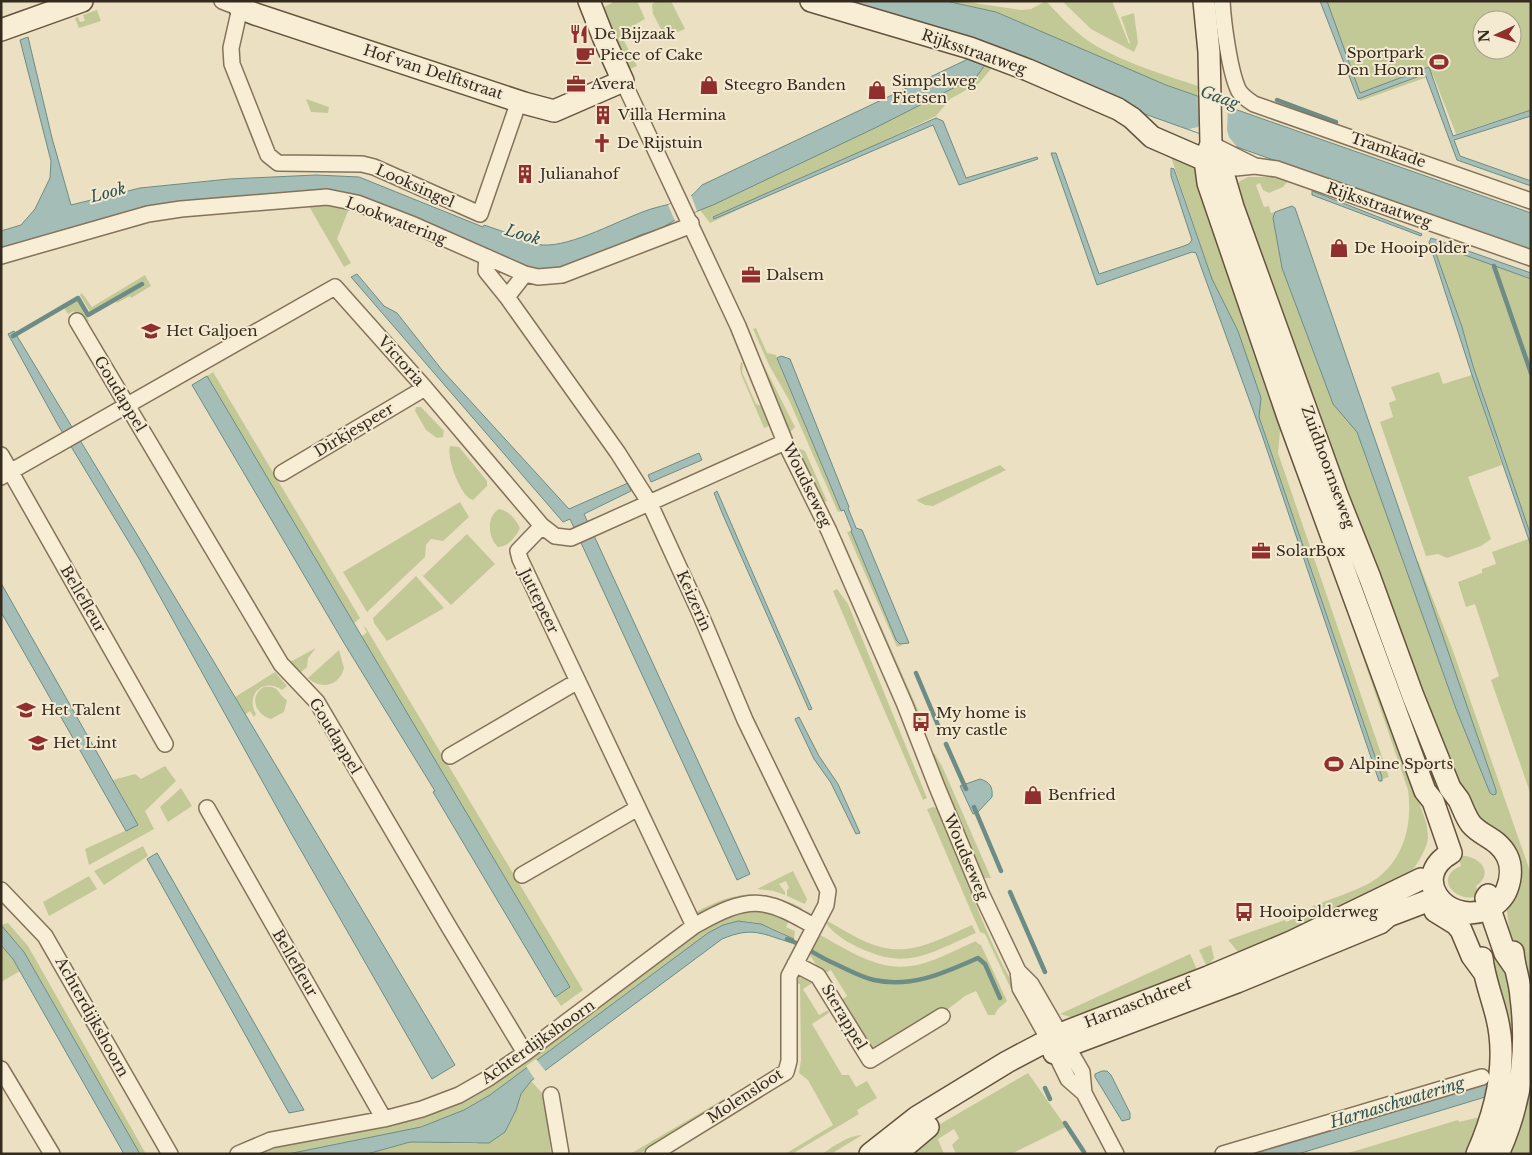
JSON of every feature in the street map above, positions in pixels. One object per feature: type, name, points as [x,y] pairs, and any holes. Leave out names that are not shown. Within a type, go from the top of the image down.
[{"type":"main road","points":[[1,30],[82,1]]},
{"type":"main road","name":"Woudseweg","points":[[589,1],[623,80]]},
{"type":"main road","name":"Rijksstraatweg","points":[[810,1],[980,52],[1118,109],[1132,118],[1152,137],[1212,151]]},
{"type":"main road","name":"Hof van Delftstraat","points":[[233,3],[255,14],[554,111],[623,80]]},
{"type":"main road","name":"Zuidhoornseweg","points":[[1208,3],[1212,151],[1208,183],[1288,417],[1425,791],[1456,839]]},
{"type":"main road","name":"Zuidhoornseweg","points":[[1212,151],[1337,495],[1450,788],[1450,804],[1456,839]]},
{"type":"main road","points":[[1456,839],[1424,864],[1421,879],[1442,908],[1482,954],[1483,971],[1499,1026],[1491,1074],[1493,1112],[1478,1154]]},
{"type":"main road","points":[[1456,839],[1483,845],[1495,855],[1499,872],[1497,884],[1486,898],[1493,906],[1513,949],[1514,966],[1521,994],[1524,1018],[1523,1064],[1516,1105],[1498,1154]]},
{"type":"main road","points":[[1442,908],[1433,886],[1433,872],[1440,861],[1451,853],[1456,839]]},
{"type":"main road","name":"Harnaschdreef","points":[[896,1154],[920,1133],[952,1110],[1058,1043],[1291,942],[1400,891],[1421,879]]},
{"type":"main road","name":"Harnaschdreef","points":[[870,1154],[917,1117],[1007,1062],[1237,982],[1380,923],[1388,916],[1442,908],[1475,913],[1493,906]]},
{"type":"street","name":"Looksingel","points":[[233,3],[232,64],[268,155],[278,164],[362,164],[374,167],[480,214],[519,101]]},
{"type":"street","name":"Zuidhoornseweg","points":[[1208,3],[1222,13],[1234,78],[1239,91],[1245,98]]},
{"type":"street","name":"Woudseweg","points":[[623,80],[738,326],[786,442],[829,531],[910,718],[936,787],[981,893],[1018,971],[1031,984],[1058,1043],[1068,1079],[1084,1093],[1116,1154]]},
{"type":"street","name":"Tramkade","points":[[1245,98],[1254,104],[1531,201]]},
{"type":"street","name":"Rijksstraatweg","points":[[1212,151],[1236,168],[1255,166]]},
{"type":"street","name":"Rijksstraatweg","points":[[1212,151],[1255,166],[1278,169],[1531,258]]},
{"type":"street","name":"Lookwatering","points":[[1,256],[148,214],[181,209],[327,197],[357,203],[414,225],[525,274],[538,277],[562,275],[684,228],[689,219]]},
{"type":"street","name":"Keizerin","points":[[487,257],[486,270],[618,453],[649,502],[745,720],[828,891],[826,905],[812,931]]},
{"type":"street","points":[[507,297],[525,274]]},
{"type":"street","name":"Victoria","points":[[6,475],[335,287],[425,388],[542,526],[555,536],[571,538],[786,442]]},
{"type":"street","name":"Goudappel","points":[[76,321],[281,664],[317,702],[525,1053]]},
{"type":"street","name":"Dirkjespeer","points":[[282,473],[425,388]]},
{"type":"street","name":"Bellefleur","points":[[1,455],[6,475],[165,744]]},
{"type":"street","name":"Juttepeer","points":[[542,526],[518,551],[520,559],[694,926]]},
{"type":"street","points":[[450,756],[578,681]]},
{"type":"street","name":"Bellefleur","points":[[207,808],[384,1119]]},
{"type":"street","points":[[522,875],[638,808]]},
{"type":"street","name":"Achterdijkshoorn","points":[[1,890],[46,936],[170,1154]]},
{"type":"street","name":"Achterdijkshoorn","points":[[238,1154],[271,1140],[384,1119],[422,1109],[459,1095],[525,1053],[694,926],[722,911],[744,905],[763,903],[786,911],[812,931]]},
{"type":"street","name":"Molensloot","points":[[653,1154],[786,1072],[789,1060],[789,976],[812,931]]},
{"type":"street","name":"Sterappel","points":[[799,957],[818,976],[870,1060],[942,1016]]},
{"type":"street","points":[[1,1069],[52,1154]]},
{"type":"street","points":[[1223,1154],[1491,1074]]},
{"type":"street","points":[[551,1095],[561,1154]]},
{"type":"green space","points":[[611,1],[637,1],[645,19],[620,33],[637,66],[630,69],[602,8],[612,3]]},
{"type":"green space","points":[[655,1],[671,1],[685,29],[665,37],[653,14],[652,5]]},
{"type":"green space","points":[[946,1],[960,1],[1021,10],[1031,9],[1046,1],[1070,26],[1091,43],[1134,64],[1198,86],[1197,97],[1122,67],[996,12]]},
{"type":"green space","points":[[1062,1],[1112,1],[1129,44],[1121,17],[1134,13],[1138,43],[1134,52],[1091,29]]},
{"type":"green space","name":"Sportpark Den Hoorn","points":[[1326,1],[1531,1],[1531,110],[1456,134],[1433,75],[1360,101]]},
{"type":"green space","points":[[97,10],[101,21],[79,28],[75,18],[78,17],[80,22],[85,21],[83,15]]},
{"type":"green space","points":[[985,65],[991,69],[979,83],[950,99],[936,116],[710,223],[700,210],[952,89],[977,76]]},
{"type":"green space","points":[[306,99],[329,107],[328,113],[311,112]]},
{"type":"green space","points":[[1168,148],[1195,163],[1281,421],[1278,453],[1389,777],[1383,779],[1259,417],[1261,398],[1238,331],[1212,279]]},
{"type":"green space","points":[[1248,177],[1273,177],[1288,181],[1283,187],[1269,193],[1263,190],[1260,183],[1256,185],[1264,207],[1269,206],[1271,213],[1275,212],[1273,218],[1282,268],[1333,404],[1357,432],[1456,709],[1490,793],[1493,795],[1496,790],[1416,561],[1418,561],[1453,651],[1531,874],[1531,1013],[1527,981],[1509,928],[1507,912],[1508,902],[1515,882],[1466,806],[1365,535],[1358,520],[1342,497],[1234,188],[1240,181]]},
{"type":"green space","points":[[313,202],[350,206],[337,239],[351,263],[344,267],[310,208],[310,204]]},
{"type":"green space","points":[[1437,245],[1531,279],[1531,536],[1434,248]]},
{"type":"green space","points":[[145,275],[151,286],[131,298],[130,296],[116,302],[143,285],[142,282],[91,313],[80,295],[82,293],[92,307]]},
{"type":"green space","points":[[77,301],[89,321],[83,325],[74,311],[68,314],[64,308]]},
{"type":"green space","points":[[756,328],[767,353],[776,355],[841,511],[838,512],[789,400],[769,365],[753,329]]},
{"type":"green space","points":[[749,340],[751,340],[795,427],[790,432]]},
{"type":"green space","points":[[741,362],[743,363],[742,372],[756,404],[761,406],[769,426],[764,428],[741,374]]},
{"type":"green space","points":[[213,372],[360,618],[353,624],[207,376]]},
{"type":"green space","points":[[1439,372],[1443,384],[1472,375],[1502,465],[1468,477],[1491,539],[1481,546],[1447,558],[1438,554],[1426,556],[1380,422],[1393,417],[1389,403],[1396,400],[1391,387]]},
{"type":"green space","points":[[416,407],[421,407],[444,431],[443,437],[437,438],[426,430],[415,411]]},
{"type":"green space","points":[[450,446],[459,447],[487,481],[487,486],[473,500],[468,498],[459,485],[450,459]]},
{"type":"green space","points":[[798,448],[805,451],[827,501],[825,502],[817,493]]},
{"type":"green space","points":[[1000,465],[1006,470],[933,506],[925,505],[916,500]]},
{"type":"green space","points":[[1309,482],[1426,822],[1428,838],[1420,860],[1405,879],[1245,955],[1238,952],[1228,940],[1312,912],[1311,907],[1368,884],[1380,876],[1390,866],[1403,843],[1409,817],[1408,790],[1304,484]]},
{"type":"green space","points":[[460,502],[469,517],[443,541],[431,539],[426,545],[425,557],[367,612],[343,572]]},
{"type":"green space","points":[[499,509],[506,511],[520,528],[512,540],[506,545],[498,547],[490,533],[490,522],[495,512]]},
{"type":"green space","points":[[851,531],[896,640],[903,645],[897,647],[847,532]]},
{"type":"green space","points":[[467,534],[495,564],[451,605],[423,576]]},
{"type":"green space","points":[[842,538],[922,719],[923,727],[841,541]]},
{"type":"green space","points":[[1528,539],[1531,546],[1531,795],[1491,680],[1499,676],[1475,604],[1466,607],[1458,582],[1482,573],[1482,569],[1496,564],[1492,552]]},
{"type":"green space","points":[[416,576],[444,608],[387,641],[374,623],[373,618]]},
{"type":"green space","points":[[837,589],[848,604],[927,798],[923,800],[833,591]]},
{"type":"green space","points":[[363,626],[366,628],[583,990],[561,1006],[555,997],[569,986],[361,637],[367,632]]},
{"type":"green space","points":[[316,648],[308,658],[307,667],[300,673],[290,662]]},
{"type":"green space","points":[[339,650],[344,668],[339,679],[324,685],[313,682],[308,678]]},
{"type":"green space","points":[[275,672],[287,686],[282,690],[268,686],[258,690],[253,700],[256,714],[254,717],[250,711],[245,715],[235,697]]},
{"type":"green space","points":[[264,687],[273,687],[287,700],[284,712],[271,719],[261,714],[256,705],[256,695]]},
{"type":"green space","points":[[934,753],[942,766],[991,878],[983,878],[933,763]]},
{"type":"green space","points":[[165,766],[176,781],[145,811],[154,829],[89,865],[85,849],[138,825],[113,780],[135,774],[141,779]]},
{"type":"green space","points":[[181,788],[192,806],[168,822],[160,807]]},
{"type":"green space","points":[[933,807],[939,809],[983,922],[1015,987],[1011,989],[985,934],[980,932],[927,809]]},
{"type":"green space","points":[[143,846],[148,856],[104,885],[94,871]]},
{"type":"green space","points":[[1458,856],[1471,858],[1482,865],[1485,875],[1476,886],[1479,896],[1462,896],[1450,888],[1449,876],[1461,866]]},
{"type":"green space","points":[[793,871],[807,899],[805,904],[787,896],[789,888],[786,881],[779,884],[785,895],[774,891],[757,889]]},
{"type":"green space","points":[[89,876],[97,889],[49,916],[43,902]]},
{"type":"green space","points":[[742,895],[773,897],[802,908],[800,912],[722,904],[696,914],[696,912],[718,902]]},
{"type":"green space","points":[[748,910],[762,911],[790,919],[786,927],[795,931],[794,939],[761,924],[751,922],[730,923],[708,933],[490,1095],[464,1110],[421,1127],[288,1154],[256,1154],[282,1146],[408,1120],[434,1112],[718,917]]},
{"type":"green space","points":[[825,920],[866,942],[893,949],[905,949],[928,944],[972,925],[976,933],[928,954],[900,959],[869,952],[850,943],[832,930]]},
{"type":"green space","points":[[8,923],[28,946],[146,1154],[140,1154],[24,952],[1,925]]},
{"type":"green space","points":[[820,935],[864,958],[899,967],[927,962],[976,941],[981,945],[1007,1001],[997,1010],[995,1015],[988,1015],[976,991],[965,996],[943,1013],[871,1055],[838,1002],[847,996],[831,970],[822,975],[810,955],[809,952],[816,937]]},
{"type":"green space","points":[[1,945],[20,971],[1,982]]},
{"type":"green space","points":[[1211,945],[1214,958],[1207,967],[1199,950]]},
{"type":"green space","points":[[1190,954],[1198,972],[1077,1019],[1060,1014]]},
{"type":"green space","points":[[1501,954],[1515,1011],[1516,1058],[1508,1057],[1487,959]]},
{"type":"green space","points":[[796,975],[812,983],[803,989],[819,1015],[828,1010],[829,1013],[812,1024],[842,1075],[849,1075],[856,1087],[867,1081],[877,1098],[857,1110],[859,1114],[792,1154],[785,1154],[833,1125],[808,1080],[799,1073],[801,1060],[800,984],[795,984]]},
{"type":"green space","points":[[1028,1073],[1066,1127],[1011,1154],[956,1154],[952,1145],[959,1138],[954,1129],[938,1139],[944,1154],[904,1154],[942,1123]]},
{"type":"green space","points":[[531,1081],[545,1096],[551,1154],[367,1154],[409,1142],[476,1144],[505,1132],[516,1110],[521,1094]]},
{"type":"green space","points":[[729,1096],[731,1100],[639,1154],[630,1154]]},
{"type":"green space","points":[[1531,1101],[1531,1154],[1505,1154],[1523,1103]]},
{"type":"green space","points":[[1484,1116],[1468,1154],[1345,1154],[1458,1120],[1459,1122]]},
{"type":"green space","points":[[862,1135],[831,1154],[822,1154],[846,1139]]},
{"type":"water","points":[[836,1],[946,1],[996,12],[1166,85],[1531,213],[1531,252],[1114,103],[985,65],[977,76],[877,127],[713,205],[675,220],[660,229],[640,235],[583,263],[565,269],[535,271],[365,202],[177,204],[1,249],[1,231],[21,225],[35,209],[50,178],[51,161],[20,40],[28,37],[52,138],[71,205],[140,188],[229,179],[316,175],[359,177],[483,227],[484,225],[542,245],[568,242],[639,213],[686,198],[702,185],[966,60],[972,43]]},
{"type":"water","points":[[1320,1],[1327,1],[1360,93],[1429,67],[1453,136],[1531,110],[1531,116],[1454,140],[1460,156],[1531,181],[1531,186],[1457,160],[1425,74],[1358,99]]},
{"type":"water","points":[[936,118],[943,121],[966,178],[1037,157],[1038,159],[959,185],[933,125],[714,219],[713,217]]},
{"type":"water","points":[[1051,153],[1056,153],[1099,274],[1181,247],[1189,244],[1192,240],[1171,176],[1171,168],[1174,169],[1212,279],[1238,331],[1261,398],[1259,417],[1382,781],[1379,781],[1262,435],[1196,253],[1192,252],[1097,285]]},
{"type":"water","points":[[1312,191],[1422,234],[1421,236],[1312,195]]},
{"type":"water","points":[[1292,206],[1295,208],[1496,794],[1490,793],[1456,709],[1357,432],[1333,404],[1282,268],[1273,218],[1275,212]]},
{"type":"water","points":[[1431,238],[1531,273],[1531,279],[1437,245],[1434,248],[1531,536],[1531,546],[1472,375],[1429,242]]},
{"type":"water","points":[[357,274],[384,306],[397,313],[442,370],[569,509],[628,483],[631,491],[584,514],[750,874],[737,880],[570,519],[563,522],[351,277]]},
{"type":"water","points":[[14,331],[455,1065],[432,1079],[291,833],[138,557],[58,425],[8,334]]},
{"type":"water","points":[[781,356],[790,359],[856,528],[862,530],[909,643],[900,644],[896,640],[844,510],[841,511],[777,358]]},
{"type":"water","points":[[207,376],[570,987],[555,997],[433,792],[435,791],[344,643],[192,385]]},
{"type":"water","points":[[699,453],[702,460],[651,482],[648,475]]},
{"type":"water","points":[[717,491],[812,709],[809,710],[723,515],[714,493]]},
{"type":"water","points":[[1,583],[138,825],[126,831],[1,612]]},
{"type":"water","points":[[799,717],[819,756],[838,784],[860,833],[856,834],[831,783],[814,759],[795,719]]},
{"type":"water","points":[[980,779],[990,785],[992,797],[977,813],[973,814],[960,786]]},
{"type":"water","points":[[157,853],[304,1110],[289,1113],[147,859]]},
{"type":"water","points":[[738,921],[761,924],[794,939],[792,943],[765,934],[750,932],[722,939],[531,1081],[521,1094],[516,1110],[505,1132],[489,1143],[410,1142],[367,1154],[288,1154],[421,1127],[464,1110],[490,1095],[708,933],[723,925]]},
{"type":"water","points":[[1,925],[24,952],[140,1154],[124,1154],[13,959],[1,945]]},
{"type":"water","points":[[1531,1067],[1531,1083],[1298,1154],[1244,1154]]},
{"type":"water","points":[[1107,1071],[1111,1075],[1130,1113],[1130,1119],[1122,1121],[1095,1077],[1095,1074]]},
{"type":"pier","points":[[1203,96],[1228,105],[1227,130],[1229,137],[1237,147],[1189,129],[1198,127],[1203,121]]},
{"type":"pier","points":[[691,195],[697,211],[675,221],[668,205]]},
{"type":"pier","points":[[536,1059],[547,1073],[536,1081],[526,1066]]},
{"type":"waterway","points":[[1277,100],[1336,122]]},
{"type":"waterway","points":[[1494,266],[1531,373]]},
{"type":"waterway","points":[[13,336],[78,298],[88,315],[142,284]]},
{"type":"waterway","points":[[916,673],[940,730]]},
{"type":"waterway","points":[[946,744],[966,789]]},
{"type":"waterway","points":[[974,807],[1001,871]]},
{"type":"waterway","points":[[1010,892],[1045,972]]},
{"type":"waterway","points":[[787,939],[858,975],[888,982],[915,981],[928,978],[978,958],[985,964],[1000,998]]},
{"type":"waterway","points":[[1045,1088],[1050,1099]]},
{"type":"waterway","points":[[1065,1123],[1084,1152]]},
{"type":"place","name":"De Bijzaak","points":[[579,34]]},
{"type":"place","name":"Piece of Cake","points":[[585,55]]},
{"type":"place","name":"Sportpark Den Hoorn","points":[[1439,62]]},
{"type":"place","name":"Avera","points":[[576,84]]},
{"type":"place","name":"Steegro Banden","points":[[709,85]]},
{"type":"place","name":"Simpelweg Fietsen","points":[[877,90]]},
{"type":"place","name":"Villa Hermina","points":[[603,115]]},
{"type":"place","name":"De Rijstuin","points":[[602,143]]},
{"type":"place","name":"Julianahof","points":[[525,174]]},
{"type":"place","name":"De Hooipolder","points":[[1339,248]]},
{"type":"place","name":"Dalsem","points":[[751,275]]},
{"type":"place","name":"Het Galjoen","points":[[151,331]]},
{"type":"place","name":"SolarBox","points":[[1261,551]]},
{"type":"place","name":"Het Talent","points":[[26,710]]},
{"type":"place","name":"My home is my castle","points":[[921,722]]},
{"type":"place","name":"Het Lint","points":[[38,743]]},
{"type":"place","name":"Alpine Sports","points":[[1334,764]]},
{"type":"place","name":"Benfried","points":[[1033,795]]},
{"type":"place","name":"Hooipolderweg","points":[[1244,912]]},
{"type":"water label","name":"Gaag","points":[[1220,97]]},
{"type":"water label","name":"Look","points":[[108,192]]},
{"type":"water label","name":"Look","points":[[523,234]]},
{"type":"water label","name":"Harnaschwatering","points":[[1397,1102]]}]
